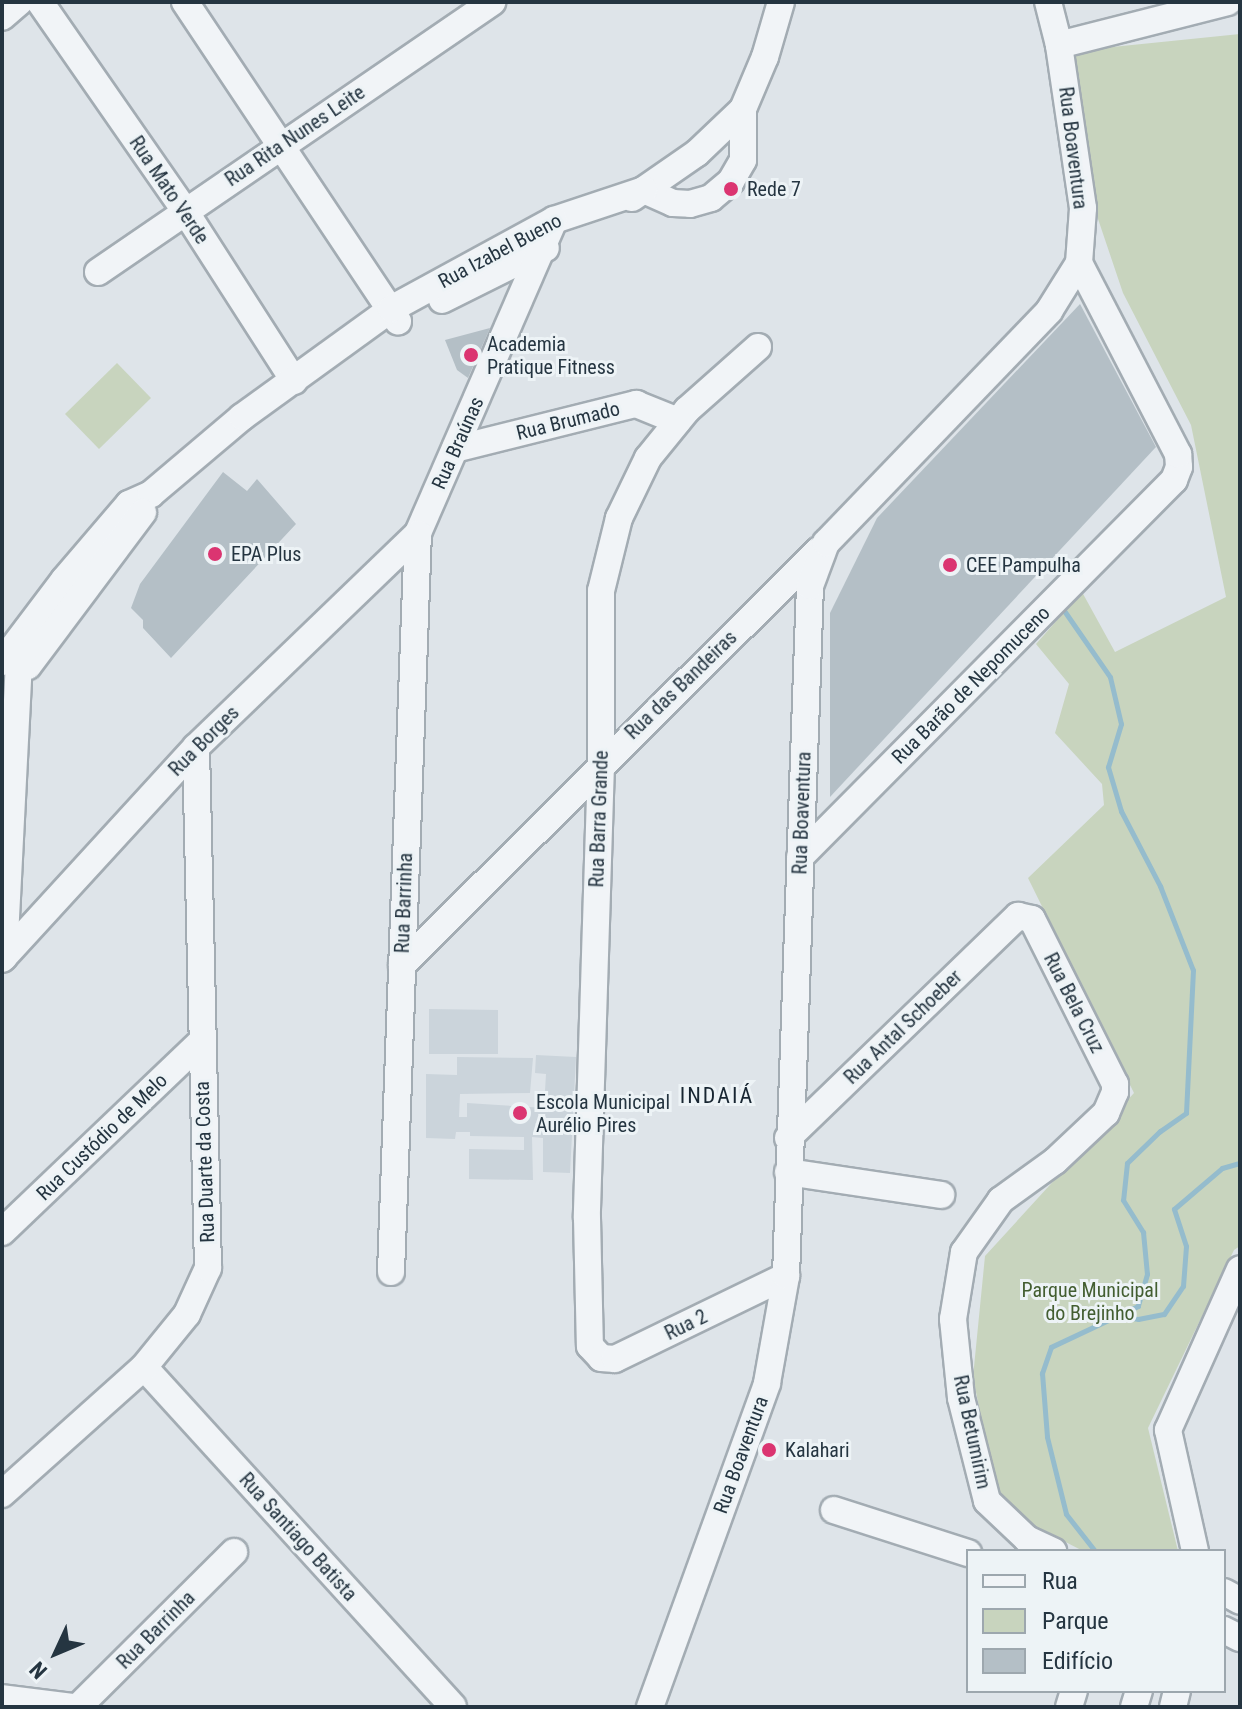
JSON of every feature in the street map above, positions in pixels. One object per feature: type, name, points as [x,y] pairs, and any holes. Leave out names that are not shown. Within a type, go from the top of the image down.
[{"type":"street","points":[[2,17],[19,2]]},
{"type":"street","name":"Rua Mato Verde","points":[[40,2],[185,211],[294,381]]},
{"type":"street","points":[[185,2],[395,315]]},
{"type":"street","name":"Rua Rita Nunes Leite","points":[[98,272],[493,2]]},
{"type":"street","name":"Rua Izabel Bueno","points":[[3,958],[9,686],[22,651],[60,596],[64,580],[129,504],[151,494],[242,417],[364,330],[541,250],[644,190],[697,153],[743,109],[765,57],[781,2]]},
{"type":"street","name":"Rua Boaventura","points":[[650,1707],[767,1383],[786,1276],[800,1174],[788,1138],[810,586],[826,543],[1049,311],[1079,263],[1083,208],[1059,45],[1048,2]]},
{"type":"street","points":[[1059,45],[1225,2]]},
{"type":"street","points":[[644,190],[673,203],[690,204],[711,198],[731,181],[743,160],[743,109]]},
{"type":"street","name":"Rua Izabel Bueno","points":[[395,315],[554,220],[644,190]]},
{"type":"street","name":"Rua Braúnas","points":[[418,533],[554,220]]},
{"type":"street","name":"Rua Barão de Nepomuceno","points":[[800,857],[1174,480],[1178,454],[1079,263]]},
{"type":"street","name":"Rua Barra Grande","points":[[590,1346],[587,1218],[601,764],[601,591],[619,518],[648,458],[678,421],[758,347]]},
{"type":"street","name":"Rua Brumado","points":[[455,449],[636,404],[678,421]]},
{"type":"street","name":"Rua Izabel Bueno","points":[[9,686],[142,514],[151,494]]},
{"type":"street","name":"Rua Borges","points":[[3,958],[196,747],[418,533]]},
{"type":"street","name":"Rua Barrinha","points":[[391,1272],[418,533]]},
{"type":"street","name":"Rua das Bandeiras","points":[[402,965],[826,543]]},
{"type":"street","name":"Rua Duarte da Costa","points":[[2,1494],[144,1367],[187,1314],[208,1268],[196,747]]},
{"type":"street","name":"Rua Antal Schoeber","points":[[788,1138],[1018,916]]},
{"type":"street","name":"Rua Bela Cruz","points":[[1018,916],[1032,919],[1115,1084],[1112,1102]]},
{"type":"street","name":"Rua Custódio de Melo","points":[[2,1232],[201,1042]]},
{"type":"street","name":"Rua Betumirim","points":[[1049,1549],[1027,1539],[987,1501],[961,1398],[953,1319],[964,1252],[1001,1200],[1055,1161],[1112,1102]]},
{"type":"street","points":[[800,1174],[941,1195]]},
{"type":"street","points":[[1195,1549],[1168,1430],[1240,1269]]},
{"type":"street","name":"Rua 2","points":[[590,1346],[601,1358],[615,1359],[786,1276]]},
{"type":"street","name":"Rua Santiago Batista","points":[[144,1367],[453,1707]]},
{"type":"street","points":[[834,1510],[966,1552]]},
{"type":"street","name":"Rua Barrinha","points":[[76,1707],[234,1552]]},
{"type":"street","points":[[2,1698],[76,1707]]},
{"type":"shaded area","name":"Escola Municipal Aurélio Pires","points":[[429,1009],[498,1010],[498,1054],[429,1054]]},
{"type":"shaded area","name":"Escola Municipal Aurélio Pires","points":[[536,1055],[576,1057],[570,1173],[543,1172],[543,1138],[532,1137],[533,1180],[469,1179],[469,1149],[524,1150],[524,1137],[470,1136],[470,1132],[456,1132],[455,1139],[426,1138],[426,1074],[457,1075],[457,1057],[533,1058],[530,1093],[460,1094],[459,1117],[467,1117],[467,1103],[544,1108],[546,1074],[535,1073]]},
{"type":"green space","name":"Parque Municipal do Brejinho","points":[[1240,34],[1240,1246],[1234,1250],[1148,1428],[1178,1549],[1079,1549],[1015,1516],[995,1487],[973,1377],[985,1256],[1134,1093],[1028,878],[1104,805],[1102,784],[1055,733],[1069,684],[1036,644],[1082,592],[1115,652],[1226,597],[1191,425],[1123,293],[1096,213],[1073,51]]},
{"type":"green space","points":[[117,363],[151,398],[99,449],[65,414]]},
{"type":"building","name":"CEE Pampulha","points":[[1080,304],[1156,447],[830,797],[830,613],[877,518]]},
{"type":"building","name":"Academia Pratique Fitness","points":[[490,328],[468,378],[457,370],[445,340]]},
{"type":"building","name":"EPA Plus","points":[[223,472],[247,491],[257,479],[296,524],[171,658],[143,628],[143,620],[131,608],[140,584]]},
{"type":"waterway","points":[[1065,612],[1110,677],[1121,724],[1108,767],[1121,811],[1160,886],[1193,970],[1186,1113],[1160,1131],[1127,1163],[1123,1200],[1143,1232],[1147,1274],[1138,1306],[1051,1347],[1042,1373],[1047,1437],[1066,1514],[1093,1549]]},
{"type":"waterway","points":[[1120,1317],[1138,1319],[1164,1314],[1183,1286],[1186,1246],[1174,1209],[1222,1168],[1240,1163]]},
{"type":"place","name":"Rede 7","points":[[731,189]]},
{"type":"place","name":"Academia Pratique Fitness","points":[[471,355]]},
{"type":"place","name":"EPA Plus","points":[[215,554]]},
{"type":"place","name":"CEE Pampulha","points":[[950,565]]},
{"type":"place","name":"Escola Municipal Aurélio Pires","points":[[520,1113]]},
{"type":"place","name":"Kalahari","points":[[769,1450]]},
{"type":"district","name":"INDAIÁ","points":[[717,1096]]}]
